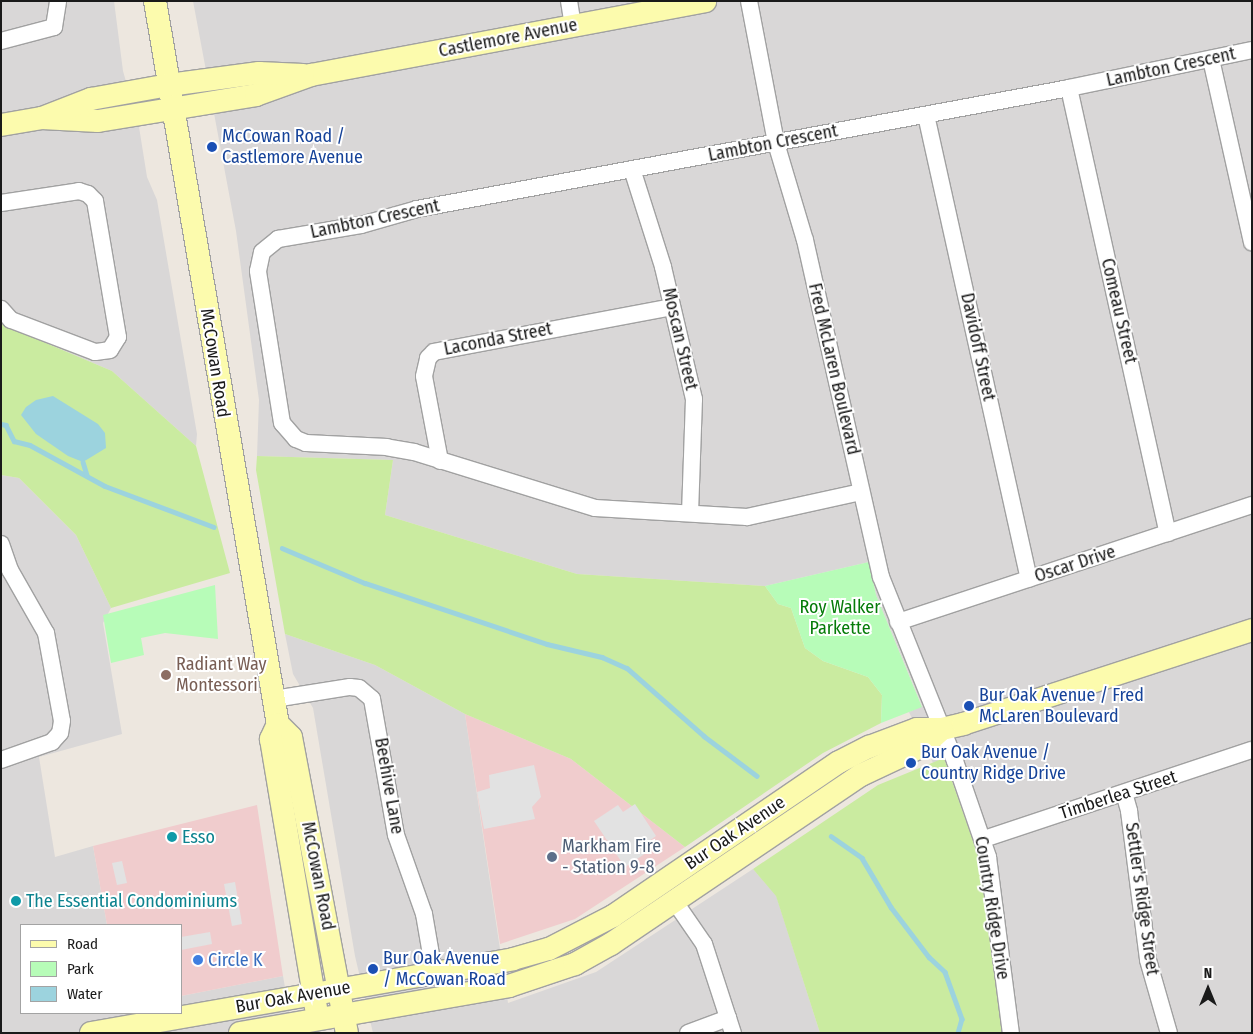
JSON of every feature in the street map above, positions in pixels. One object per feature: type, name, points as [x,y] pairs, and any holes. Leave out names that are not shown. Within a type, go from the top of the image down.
[{"type":"street","points":[[1,41],[54,27],[58,1]]},
{"type":"street","name":"McCowan Road","points":[[155,1],[175,109],[225,424],[278,724],[271,739],[319,1026]]},
{"type":"street","points":[[569,1],[573,26]]},
{"type":"street","name":"Castlemore Avenue","points":[[42,118],[98,122],[260,95],[311,75],[705,1]]},
{"type":"street","name":"Fred McLaren Boulevard","points":[[750,1],[776,143],[805,240],[881,577],[942,729]]},
{"type":"street","name":"Lambton Crescent","points":[[861,492],[755,516],[595,508],[387,447],[306,443],[288,431],[282,423],[258,271],[262,252],[278,239],[361,225],[417,209],[1069,88],[1252,50]]},
{"type":"street","points":[[1211,60],[1252,242]]},
{"type":"street","name":"Castlemore Avenue","points":[[1,125],[42,118],[91,99],[170,85],[259,73],[311,75]]},
{"type":"street","name":"Comeau Street","points":[[1069,88],[1168,533]]},
{"type":"street","name":"Davidoff Street","points":[[926,115],[1029,579]]},
{"type":"street","name":"Moscan Street","points":[[632,169],[659,251],[694,408],[690,513]]},
{"type":"street","points":[[1,203],[79,191],[88,194],[95,201],[118,329],[116,344],[102,353],[86,350],[11,320],[1,309]]},
{"type":"street","name":"Laconda Street","points":[[440,461],[424,376],[428,358],[434,352],[672,307]]},
{"type":"street","name":"Oscar Drive","points":[[898,622],[1252,505]]},
{"type":"street","points":[[1,544],[10,570],[46,633],[62,721],[60,733],[52,742],[1,760]]},
{"type":"street","name":"Bur Oak Avenue","points":[[91,1033],[530,955],[568,941],[613,916],[853,754],[917,729],[942,729],[1252,630]]},
{"type":"street","name":"Beehive Lane","points":[[274,700],[350,687],[359,688],[372,700],[396,835],[424,914],[434,972]]},
{"type":"street","name":"McCowan Road","points":[[278,724],[291,737],[345,1024]]},
{"type":"street","name":"Bur Oak Avenue","points":[[240,1033],[345,1024],[509,986],[547,975],[593,955],[675,902],[855,779],[923,746],[942,729]]},
{"type":"street","name":"Country Ridge Drive","points":[[942,729],[984,839],[1011,1033]]},
{"type":"street","name":"Timberlea Street","points":[[984,839],[1252,750]]},
{"type":"street","name":"Settler's Ridge Street","points":[[1124,793],[1131,821],[1148,960],[1169,1033]]},
{"type":"street","points":[[675,902],[704,944],[731,1026],[688,1033]]},
{"type":"shaded area","points":[[1,1],[114,1],[123,71],[139,127],[147,177],[157,200],[197,434],[196,446],[112,371],[1,324]]},
{"type":"shaded area","points":[[193,1],[1252,1],[1252,1033],[1003,1033],[976,844],[944,758],[933,763],[909,712],[922,706],[876,595],[869,562],[765,586],[577,574],[385,515],[393,460],[257,456],[259,400],[236,231]]},
{"type":"shaded area","points":[[1,475],[19,478],[76,535],[111,608],[103,623],[122,734],[39,757],[55,857],[93,846],[107,924],[20,924],[20,1014],[182,1014],[182,996],[283,976],[293,1033],[1,1033]]},
{"type":"shaded area","points":[[285,634],[375,665],[465,714],[508,1003],[596,972],[753,869],[776,895],[820,1033],[373,1033],[355,956],[313,708],[293,674]]},
{"type":"shaded area","points":[[465,714],[571,759],[685,847],[575,919],[500,944]]},
{"type":"shaded area","points":[[534,765],[541,797],[532,807],[535,819],[484,829],[477,792],[490,788],[489,775]]},
{"type":"shaded area","points":[[635,804],[656,836],[645,844],[649,851],[625,867],[594,821],[618,805],[623,812]]},
{"type":"shaded area","points":[[257,805],[283,976],[182,996],[182,924],[107,924],[93,846]]},
{"type":"shaded area","points":[[122,861],[127,883],[117,885],[112,863]]},
{"type":"shaded area","points":[[235,882],[242,924],[232,926],[224,884]]},
{"type":"shaded area","points":[[210,932],[212,944],[182,950],[182,937]]},
{"type":"green space","points":[[1,324],[112,371],[196,446],[230,573],[111,608],[76,535],[19,478],[1,475]]},
{"type":"green space","points":[[257,456],[393,460],[385,515],[577,574],[765,586],[778,604],[791,608],[805,648],[823,661],[868,677],[882,695],[881,723],[823,753],[685,847],[571,759],[465,714],[375,665],[285,634],[256,470]]},
{"type":"green space","name":"Roy Walker Parkette","points":[[869,562],[876,595],[922,707],[881,723],[882,695],[868,677],[823,661],[805,648],[791,608],[778,604],[765,586]]},
{"type":"green space","points":[[215,585],[218,639],[165,633],[141,638],[144,655],[111,663],[103,615]]},
{"type":"green space","points":[[944,758],[980,861],[1003,1033],[820,1033],[776,896],[753,869],[878,785]]},
{"type":"water","points":[[53,396],[98,424],[105,433],[106,448],[83,462],[68,456],[36,434],[21,415],[26,407],[36,400]]},
{"type":"waterway","points":[[1,424],[6,425],[14,441],[30,445],[105,486],[214,527]]},
{"type":"waterway","points":[[83,462],[87,475]]},
{"type":"waterway","points":[[282,548],[365,583],[547,644],[602,657],[627,668],[704,736],[757,776]]},
{"type":"waterway","points":[[831,836],[862,858],[891,907],[929,957],[945,972],[962,1019],[958,1033]]},
{"type":"place","name":"McCowan Road / Castlemore Avenue","points":[[212,147]]},
{"type":"place","name":"Radiant Way Montessori","points":[[166,675]]},
{"type":"place","name":"Bur Oak Avenue / Fred McLaren Boulevard","points":[[969,706]]},
{"type":"place","name":"Bur Oak Avenue / Country Ridge Drive","points":[[911,763]]},
{"type":"place","name":"Esso","points":[[172,837]]},
{"type":"place","name":"Markham Fire - Station 9-8","points":[[552,857]]},
{"type":"place","name":"The Essential Condominiums","points":[[16,901]]},
{"type":"place","name":"Circle K","points":[[198,960]]},
{"type":"place","name":"Bur Oak Avenue / McCowan Road","points":[[373,969]]}]
